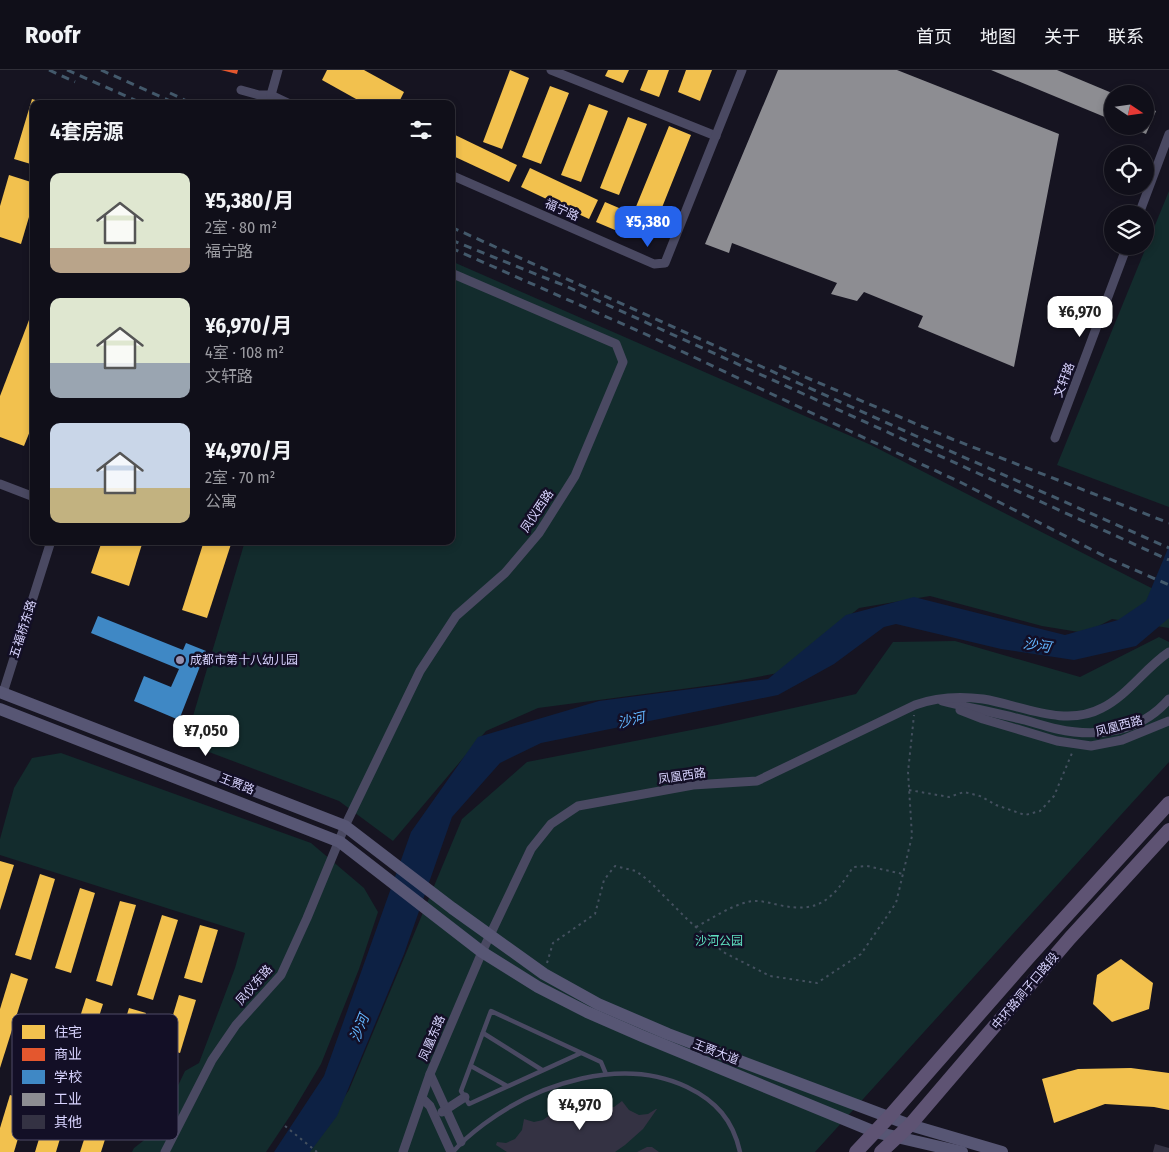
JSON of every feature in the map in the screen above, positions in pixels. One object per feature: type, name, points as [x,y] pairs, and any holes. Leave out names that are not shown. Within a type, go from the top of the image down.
[{"type":"main road","name":"王贾路","points":[[1,693],[345,826],[452,908]]},
{"type":"main road","name":"五福桥东路","points":[[1,693],[1,712]]},
{"type":"main road","name":"王贾路","points":[[1,712],[340,842],[444,924]]},
{"type":"main road","name":"中环路洞子口路段","points":[[856,1152],[1169,802]]},
{"type":"main road","name":"中环路洞子口路段","points":[[881,1152],[910,1125],[1070,938],[1169,830]]},
{"type":"main road","name":"王贾大道","points":[[452,908],[544,974],[598,1004],[668,1034],[910,1125],[1002,1152]]},
{"type":"main road","name":"王贾大道","points":[[444,924],[482,952],[538,987],[587,1012],[875,1132],[962,1152]]},
{"type":"street","points":[[271,96],[278,70]]},
{"type":"street","points":[[551,70],[716,136]]},
{"type":"street","name":"福宁路","points":[[455,177],[654,264],[665,263],[742,70]]},
{"type":"street","points":[[241,90],[271,96],[280,100]]},
{"type":"street","points":[[1142,205],[1169,134]]},
{"type":"street","name":"文轩路","points":[[1055,438],[1124,255]]},
{"type":"street","name":"凤仪西路","points":[[345,826],[420,671],[456,616],[505,573],[539,534],[575,476],[623,362],[616,344],[455,275]]},
{"type":"street","points":[[0,484],[30,495]]},
{"type":"street","name":"五福桥东路","points":[[1,693],[50,545]]},
{"type":"street","name":"凤凰西路","points":[[491,936],[532,849],[551,824],[578,806],[693,785],[758,781],[915,705],[932,699],[958,697],[983,700],[1044,714],[1078,717],[1102,708],[1124,692],[1146,669],[1169,652]]},
{"type":"street","name":"凤凰西路","points":[[932,699],[1018,718],[1057,729],[1089,734],[1109,732],[1135,724],[1157,712],[1169,698]]},
{"type":"street","name":"凤凰西路","points":[[932,699],[983,719],[1057,741],[1091,746],[1122,740],[1169,721]]},
{"type":"street","name":"凤仪东路","points":[[178,1128],[212,1060],[236,1025],[281,976],[340,842],[345,826]]},
{"type":"street","name":"凤凰东路","points":[[403,1152],[430,1074],[482,952],[491,936]]},
{"type":"street","points":[[430,1074],[461,1142]]},
{"type":"street","points":[[435,1117],[465,1097]]},
{"type":"street","points":[[422,1098],[430,1106],[452,1152]]},
{"type":"street","name":"凤仪东路","points":[[166,1152],[172,1140]]},
{"type":"lane","points":[[581,1052],[469,1104],[461,1091],[491,1011],[581,1052],[601,1062],[606,1074]]},
{"type":"lane","points":[[483,1033],[542,1070]]},
{"type":"lane","points":[[470,1066],[507,1086]]},
{"type":"lane","points":[[452,1152],[461,1142],[501,1112],[531,1096],[565,1084],[606,1074],[638,1074],[673,1080],[704,1095],[718,1108],[730,1124],[740,1152]]},
{"type":"path","points":[[544,974],[553,943],[595,914],[604,880],[615,866],[636,871],[649,881],[723,952],[770,976],[817,983],[861,954],[896,903],[912,836],[908,772],[915,705]]},
{"type":"path","points":[[909,790],[949,797],[964,792],[980,796],[996,805],[1025,815],[1040,811],[1054,796],[1076,744]]},
{"type":"path","points":[[696,928],[729,908],[749,901],[806,908],[828,900],[840,887],[853,867],[867,866],[903,874]]},
{"type":"path","points":[[286,1126],[317,1152]]},
{"type":"green space","points":[[1169,191],[1169,507],[1057,465],[1143,255],[1154,255],[1154,228]]},
{"type":"green space","points":[[455,263],[871,445],[1169,597],[1169,628],[1112,619],[1085,633],[1042,626],[930,596],[859,608],[778,673],[720,684],[538,708],[486,731],[393,841],[339,801],[185,743],[244,545],[455,545]]},
{"type":"green space","name":"沙河公园","points":[[1159,637],[1169,642],[1169,762],[815,1152],[307,1152],[349,1090],[462,819],[527,762],[717,725],[856,694],[893,642],[955,641],[1080,677]]},
{"type":"green space","points":[[61,753],[311,843],[364,888],[378,912],[359,969],[321,1064],[266,1152],[132,1152],[144,1140],[178,1140],[178,1085],[185,1071],[199,1063],[235,968],[245,933],[0,855],[0,839],[14,788],[32,758]]},
{"type":"water","name":"沙河","points":[[1169,546],[1169,618],[1136,646],[1074,660],[1001,649],[896,624],[884,627],[834,664],[778,695],[541,743],[500,763],[452,817],[404,954],[337,1116],[310,1152],[274,1152],[324,1076],[411,832],[478,737],[599,701],[768,679],[846,615],[914,597],[1065,635],[1118,620],[1146,601]]},
{"type":"building: 住宅","points":[[327,70],[364,70],[404,92],[400,100],[358,100],[322,80]]},
{"type":"building: 住宅","points":[[510,70],[529,78],[502,149],[483,142]]},
{"type":"building: 住宅","points":[[608,70],[629,70],[623,83],[605,76]]},
{"type":"building: 住宅","points":[[648,70],[669,70],[659,97],[640,90]]},
{"type":"building: 住宅","points":[[686,70],[712,70],[700,101],[678,92]]},
{"type":"building: 住宅","points":[[550,86],[569,93],[541,164],[522,157]]},
{"type":"building: 住宅","points":[[589,104],[608,111],[581,182],[561,175]]},
{"type":"building: 住宅","points":[[30,106],[30,164],[14,159]]},
{"type":"building: 住宅","points":[[628,117],[647,124],[619,195],[600,188]]},
{"type":"building: 住宅","points":[[669,126],[691,135],[655,225],[634,238],[596,222],[605,202],[633,214]]},
{"type":"building: 住宅","points":[[455,135],[517,165],[509,182],[455,157]]},
{"type":"building: 住宅","points":[[530,168],[598,200],[589,219],[521,187]]},
{"type":"building: 住宅","points":[[9,175],[30,182],[30,214],[21,244],[0,237],[0,206]]},
{"type":"building: 住宅","points":[[30,317],[30,431],[24,446],[0,437],[0,396]]},
{"type":"building: 住宅","points":[[101,545],[142,545],[129,586],[91,573]]},
{"type":"building: 住宅","points":[[203,545],[231,545],[207,618],[182,610]]},
{"type":"building: 住宅","points":[[0,861],[14,865],[0,910]]},
{"type":"building: 住宅","points":[[40,874],[55,879],[31,960],[15,955]]},
{"type":"building: 住宅","points":[[80,888],[95,893],[71,973],[55,968]]},
{"type":"building: 住宅","points":[[120,901],[136,905],[112,986],[96,981]]},
{"type":"building: 住宅","points":[[162,915],[178,920],[153,1000],[137,995]]},
{"type":"building: 住宅","points":[[200,925],[218,930],[202,983],[184,978]]},
{"type":"building: 住宅","points":[[1121,959],[1153,983],[1149,1009],[1112,1022],[1093,1004],[1097,975]]},
{"type":"building: 住宅","points":[[11,973],[28,979],[17,1014],[12,1014],[12,1030],[0,1068],[0,1009]]},
{"type":"building: 住宅","points":[[179,995],[196,1000],[180,1053],[178,1052],[178,1014],[173,1014]]},
{"type":"building: 住宅","points":[[86,998],[103,1004],[100,1014],[81,1014]]},
{"type":"building: 住宅","points":[[129,1008],[146,1013],[146,1014],[127,1014]]},
{"type":"building: 住宅","points":[[1131,1068],[1169,1073],[1169,1110],[1154,1107],[1105,1104],[1054,1123],[1042,1079],[1078,1069]]},
{"type":"building: 住宅","points":[[10,1095],[12,1096],[12,1140],[18,1140],[14,1152],[0,1152],[0,1128]]},
{"type":"building: 住宅","points":[[39,1140],[60,1140],[56,1152],[35,1152]]},
{"type":"building: 住宅","points":[[84,1140],[105,1140],[101,1152],[80,1152]]},
{"type":"building: 商业","points":[[221,70],[238,70],[237,74]]},
{"type":"building: 学校","name":"成都市第十八幼儿园","points":[[98,616],[183,650],[186,643],[206,651],[179,720],[134,701],[144,676],[171,687],[179,669],[91,633]]},
{"type":"building: 工业","points":[[778,70],[897,70],[1059,134],[1014,367],[918,327],[923,316],[864,292],[857,301],[831,294],[837,283],[732,243],[729,253],[705,244]]},
{"type":"building: 工业","points":[[991,70],[1057,70],[1104,90],[1104,117]]},
{"type":"building: 其他","points":[[588,1098],[595,1106],[605,1108],[614,1107],[622,1101],[629,1110],[639,1115],[648,1114],[657,1109],[643,1129],[615,1152],[507,1152],[496,1145],[497,1142],[506,1143],[515,1139],[522,1130],[524,1119],[534,1122],[543,1120],[551,1114],[556,1104],[560,1113],[568,1117],[577,1116],[583,1110]]},
{"type":"building: 其他","points":[[1155,1144],[1169,1148],[1169,1152],[1153,1152]]},
{"type":"building: 其他","points":[[647,1147],[652,1147],[659,1152],[637,1152]]},
{"type":"railway","points":[[49,70],[75,82]]},
{"type":"railway","points":[[67,70],[135,100]]},
{"type":"railway","points":[[101,70],[168,100]]},
{"type":"railway","points":[[170,93],[185,100]]},
{"type":"railway","points":[[455,229],[1169,548]]},
{"type":"railway","points":[[455,242],[568,287],[1169,560]]},
{"type":"railway","points":[[455,250],[643,333],[960,482],[1110,559],[1169,585]]},
{"type":"railway","points":[[779,366],[952,439],[1169,523]]},
{"type":"place","name":"成都市第十八幼儿园","points":[[180,660]]}]
